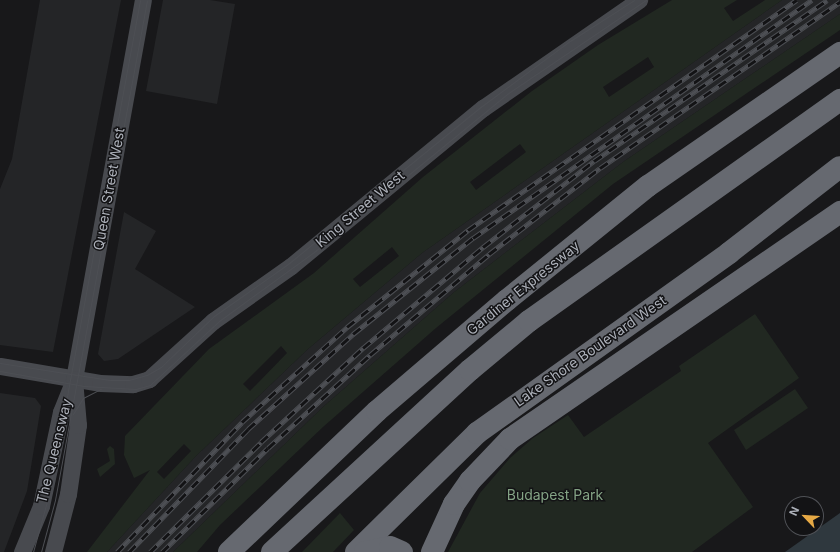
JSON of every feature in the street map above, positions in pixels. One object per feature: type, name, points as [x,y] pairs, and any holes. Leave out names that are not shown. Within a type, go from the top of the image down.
[{"type":"highway","name":"Gardiner Expressway","points":[[229,552],[377,411],[507,300],[648,186],[840,53]]},
{"type":"highway","name":"Gardiner Expressway","points":[[272,552],[424,412],[529,321],[840,100]]},
{"type":"highway","name":"Lake Shore Boulevard West","points":[[356,552],[477,433],[729,253],[840,167]]},
{"type":"highway","name":"Lake Shore Boulevard West","points":[[432,552],[454,504],[470,482],[510,439],[840,212]]},
{"type":"highway","points":[[365,552],[390,547],[402,552]]},
{"type":"main road","name":"Queen Street West","points":[[74,379],[143,0]]},
{"type":"main road","name":"King Street West","points":[[0,366],[74,379],[133,384],[157,375],[213,321],[291,266],[483,108],[639,0]]},
{"type":"main road","name":"The Queensway","points":[[22,552],[40,506],[61,412],[74,379]]},
{"type":"main road","name":"The Queensway","points":[[53,552],[68,494],[78,426],[74,379]]},
{"type":"shaded area","points":[[40,0],[121,0],[53,352],[0,345],[0,189],[12,159]]},
{"type":"shaded area","points":[[163,0],[210,0],[235,4],[217,104],[146,91]]},
{"type":"shaded area","points":[[782,0],[840,0],[840,14],[623,162],[453,293],[323,407],[173,552],[107,552],[196,456],[308,349],[422,253]]},
{"type":"shaded area","points":[[124,212],[156,231],[135,269],[195,307],[118,359],[104,361],[98,354]]},
{"type":"shaded area","points":[[0,393],[35,398],[41,406],[27,491],[4,552],[0,552]]},
{"type":"shaded area","points":[[840,513],[840,552],[785,552],[808,536],[824,536],[824,524]]},
{"type":"green space","points":[[672,0],[737,0],[724,8],[733,21],[765,0],[782,0],[422,253],[308,349],[196,456],[107,552],[87,552],[150,470],[134,478],[124,455],[125,436],[209,349],[314,273],[423,177],[532,91],[598,45]],"holes":[[[648,57],[654,67],[609,97],[603,87]],[[520,144],[526,152],[476,190],[470,182]],[[392,247],[399,256],[360,287],[353,279]],[[281,346],[287,353],[250,391],[243,384]],[[184,444],[191,451],[164,479],[157,472]]]},
{"type":"green space","points":[[840,14],[840,30],[613,184],[436,328],[323,427],[220,525],[197,552],[173,552],[323,407],[453,293],[623,162]]},
{"type":"green space","name":"Budapest Park","points":[[755,314],[799,378],[708,443],[753,507],[692,552],[448,552],[480,493],[510,458],[533,438],[568,415],[584,437],[681,371],[679,366]]},
{"type":"green space","points":[[795,389],[808,408],[746,450],[734,430]]},
{"type":"green space","points":[[110,446],[114,449],[115,464],[100,477],[97,469],[110,461],[107,449]]},
{"type":"green space","points":[[340,513],[354,530],[333,552],[302,552]]},
{"type":"tram line","points":[[33,552],[49,494],[140,0]]},
{"type":"tram line","points":[[41,552],[55,500],[147,0]]},
{"type":"tram line","points":[[0,363],[110,380],[129,380],[147,375],[161,367],[214,316],[288,264],[482,106],[570,41],[634,0]]},
{"type":"tram line","points":[[0,371],[84,386],[136,389],[150,385],[219,321],[314,252],[507,94],[646,0]]},
{"type":"tram line","points":[[73,414],[83,398],[101,389]]},
{"type":"railway","points":[[117,552],[242,422],[347,327],[468,230],[796,0]]},
{"type":"railway","points":[[129,552],[248,429],[353,334],[473,238],[812,0]]},
{"type":"railway","points":[[150,552],[261,442],[363,348],[483,247],[594,161],[827,0]]},
{"type":"railway","points":[[162,552],[268,448],[370,355],[489,254],[600,168],[840,2]]}]
